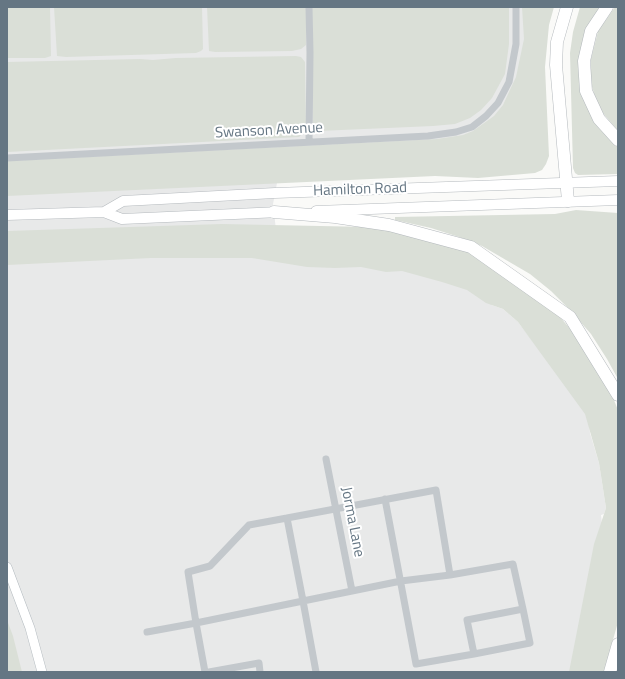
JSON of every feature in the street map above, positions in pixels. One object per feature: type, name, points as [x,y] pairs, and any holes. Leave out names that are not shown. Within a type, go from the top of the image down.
[{"type":"highway","points":[[567,7],[557,42],[556,65],[568,201]]},
{"type":"highway","points":[[607,7],[591,31],[584,61],[586,91],[599,119],[618,140]]},
{"type":"highway","points":[[274,212],[335,217],[389,225],[471,247],[570,317],[618,395]]},
{"type":"highway","points":[[610,672],[618,644]]},
{"type":"main road","name":"Hamilton Road","points":[[104,212],[123,201],[275,193],[618,181]]},
{"type":"main road","name":"Hamilton Road","points":[[7,214],[104,212],[122,219],[618,200]]},
{"type":"main road","points":[[7,567],[30,628],[42,672]]},
{"type":"street","points":[[309,7],[309,142]]},
{"type":"street","name":"Swanson Avenue","points":[[7,158],[428,136],[456,132],[472,126],[486,116],[498,103],[509,82],[516,44],[516,7]]},
{"type":"street","name":"Jorma Lane","points":[[326,459],[352,591]]},
{"type":"street","points":[[205,672],[188,572],[210,566],[249,525],[436,490],[450,575]]},
{"type":"street","points":[[147,632],[400,582],[514,564],[530,643],[416,664],[400,582],[385,499]]},
{"type":"street","points":[[287,518],[316,672]]},
{"type":"street","points":[[474,654],[467,620],[523,609]]},
{"type":"street","points":[[209,672],[258,663],[260,672]]},
{"type":"shaded area","points":[[7,7],[546,7],[513,128],[277,183],[273,204],[278,247],[453,274],[492,305],[503,309],[518,322],[587,411],[590,433],[599,463],[606,508],[604,514],[601,515],[602,523],[574,672],[7,672]]},
{"type":"shaded area","points":[[7,7],[50,7],[51,56],[45,58],[7,58]]},
{"type":"shaded area","points":[[54,7],[202,7],[203,49],[196,53],[57,56]]},
{"type":"shaded area","points":[[207,7],[306,7],[306,45],[301,49],[292,51],[209,51]]},
{"type":"shaded area","points":[[312,7],[509,7],[509,44],[505,74],[492,98],[481,110],[470,118],[455,124],[319,131],[313,125]]},
{"type":"shaded area","points":[[522,7],[554,7],[549,25],[545,67],[549,156],[542,170],[535,173],[478,178],[435,176],[7,196],[7,161],[437,139],[463,135],[473,131],[494,116],[503,105],[516,77],[524,39]]},
{"type":"shaded area","points":[[580,7],[602,7],[580,70],[618,145],[618,174],[578,175],[575,173],[573,168],[570,53],[573,32]]},
{"type":"shaded area","points":[[615,7],[618,7],[618,131],[602,112],[595,97],[591,83],[591,59],[598,31]]},
{"type":"shaded area","points":[[301,57],[305,62],[306,125],[304,132],[299,137],[7,152],[7,62]]},
{"type":"shaded area","points":[[576,210],[618,213],[618,379],[591,334],[551,291],[530,274],[482,246],[431,228],[395,220],[395,217],[555,214]]},
{"type":"shaded area","points":[[222,224],[369,227],[390,229],[468,251],[554,310],[572,331],[611,393],[618,410],[618,622],[604,672],[569,672],[594,544],[606,508],[599,463],[585,414],[518,322],[503,309],[486,303],[467,290],[442,282],[402,271],[386,272],[361,267],[307,267],[252,258],[151,258],[7,265],[7,231]]},
{"type":"shaded area","points":[[7,620],[13,636],[22,672],[7,672]]}]
